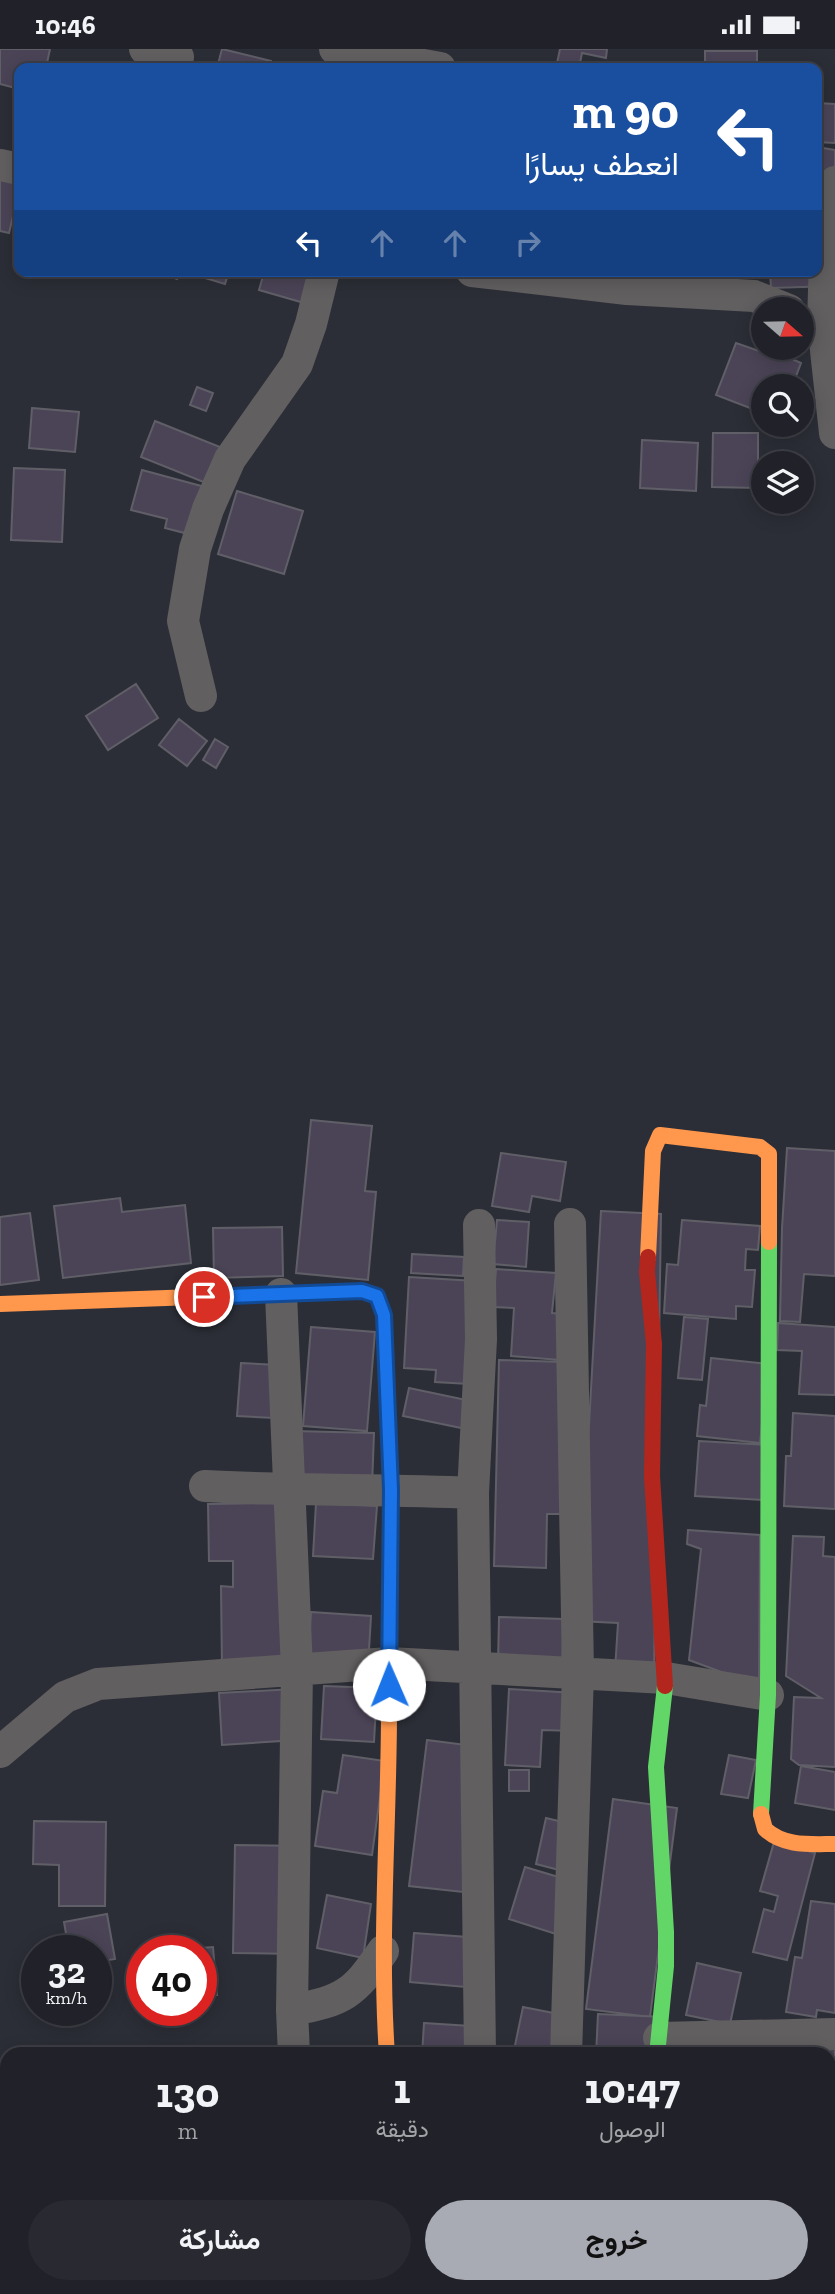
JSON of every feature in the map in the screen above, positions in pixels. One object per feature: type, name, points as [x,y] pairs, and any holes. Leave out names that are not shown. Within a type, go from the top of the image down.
[{"type":"street","points":[[145,49],[178,58]]},
{"type":"street","points":[[335,49],[412,63]]},
{"type":"street","points":[[835,182],[830,257],[820,321],[835,433]]},
{"type":"street","points":[[201,697],[183,621],[195,549],[208,509],[230,459],[297,364],[312,324],[323,277]]},
{"type":"street","points":[[525,277],[627,289],[756,297]]},
{"type":"street","points":[[835,1844],[783,1840],[768,1835],[763,1828],[761,1809],[768,1695],[769,1154],[760,1147],[660,1135],[653,1151],[647,1272],[654,1345],[652,1476],[666,1678],[656,1767],[666,1932],[666,1966],[658,2046],[835,2035]]},
{"type":"street","points":[[566,2047],[578,1672],[570,1224]]},
{"type":"street","points":[[479,1226],[481,1339],[473,1493],[480,2047]]},
{"type":"street","points":[[0,1304],[362,1291],[377,1296],[384,1315],[391,1490],[389,1789],[383,1905],[387,2047]]},
{"type":"street","points":[[281,1294],[297,1670],[294,2047]]},
{"type":"street","points":[[205,1486],[288,1491],[391,1490],[473,1493]]},
{"type":"street","points":[[0,1752],[65,1697],[98,1684],[389,1663],[666,1678],[768,1695]]},
{"type":"street","points":[[292,2010],[327,2004],[343,1996],[366,1976],[383,1951]]},
{"type":"building","points":[[0,49],[50,49],[47,63],[14,63],[14,88],[0,84]]},
{"type":"building","points":[[222,49],[271,61],[270,63],[218,63]]},
{"type":"building","points":[[560,49],[607,49],[606,58],[582,53],[580,63],[557,63]]},
{"type":"building","points":[[705,51],[757,51],[757,63],[705,63]]},
{"type":"building","points":[[822,103],[835,104],[835,143],[822,142]]},
{"type":"building","points":[[822,148],[835,150],[835,195],[822,224]]},
{"type":"building","points":[[0,173],[14,177],[14,212],[9,233],[0,231]]},
{"type":"building","points":[[822,275],[835,286],[771,288],[770,277]]},
{"type":"building","points":[[202,277],[227,277],[225,284]]},
{"type":"building","points":[[263,277],[333,277],[325,309],[259,290]]},
{"type":"building","points":[[715,277],[736,277],[734,283]]},
{"type":"building","points":[[736,343],[751,348],[751,361],[801,363],[797,374],[751,374],[751,408],[716,395]]},
{"type":"building","points":[[197,387],[213,393],[206,411],[190,405]]},
{"type":"building","points":[[32,408],[79,412],[75,452],[29,448]]},
{"type":"building","points":[[155,421],[225,449],[211,485],[141,457]]},
{"type":"building","points":[[713,433],[751,433],[751,437],[758,437],[758,451],[751,451],[751,488],[712,487]]},
{"type":"building","points":[[642,440],[698,443],[696,491],[640,488]]},
{"type":"building","points":[[14,468],[65,470],[62,542],[11,540]]},
{"type":"building","points":[[142,470],[205,487],[192,535],[165,528],[167,519],[131,510]]},
{"type":"building","points":[[237,491],[303,511],[284,574],[218,554]]},
{"type":"building","points":[[136,684],[158,718],[108,750],[86,716]]},
{"type":"building","points":[[179,719],[207,741],[187,766],[159,745]]},
{"type":"building","points":[[215,739],[228,747],[216,768],[203,760]]},
{"type":"building","points":[[311,1120],[372,1126],[365,1191],[376,1192],[368,1280],[296,1273]]},
{"type":"building","points":[[787,1148],[835,1151],[835,1276],[804,1274],[800,1322],[780,1321]]},
{"type":"building","points":[[501,1153],[566,1162],[560,1201],[532,1196],[529,1212],[492,1206]]},
{"type":"building","points":[[120,1198],[122,1212],[185,1205],[191,1263],[63,1278],[54,1206]]},
{"type":"building","points":[[601,1211],[661,1214],[654,1672],[615,1670],[618,1623],[578,1621]]},
{"type":"building","points":[[30,1213],[39,1280],[0,1285],[0,1217]]},
{"type":"building","points":[[497,1220],[529,1222],[526,1267],[493,1264]]},
{"type":"building","points":[[682,1220],[760,1226],[758,1250],[746,1249],[745,1270],[755,1270],[752,1307],[736,1306],[736,1319],[664,1313],[667,1264],[678,1265]]},
{"type":"building","points":[[282,1227],[283,1276],[214,1278],[213,1228]]},
{"type":"building","points":[[412,1254],[464,1257],[463,1276],[411,1273]]},
{"type":"building","points":[[496,1269],[556,1273],[552,1313],[563,1314],[560,1360],[511,1356],[514,1308],[493,1307]]},
{"type":"building","points":[[409,1277],[475,1281],[469,1384],[435,1382],[436,1370],[404,1368]]},
{"type":"building","points":[[684,1317],[708,1319],[702,1380],[678,1378]]},
{"type":"building","points":[[778,1323],[835,1327],[835,1395],[799,1394],[802,1351],[777,1350]]},
{"type":"building","points":[[311,1327],[375,1332],[367,1431],[303,1426]]},
{"type":"building","points":[[711,1358],[768,1364],[760,1443],[697,1436],[700,1405],[706,1406]]},
{"type":"building","points":[[499,1360],[565,1362],[561,1514],[547,1514],[546,1568],[494,1566]]},
{"type":"building","points":[[241,1363],[278,1365],[275,1418],[237,1416]]},
{"type":"building","points":[[409,1388],[471,1401],[466,1429],[403,1416]]},
{"type":"building","points":[[793,1413],[835,1416],[835,1509],[784,1506],[786,1456],[791,1456]]},
{"type":"building","points":[[294,1431],[374,1433],[372,1487],[292,1484]]},
{"type":"building","points":[[699,1441],[767,1445],[763,1500],[695,1496]]},
{"type":"building","points":[[284,1503],[285,1666],[222,1667],[221,1586],[233,1587],[233,1561],[209,1561],[208,1504]]},
{"type":"building","points":[[316,1503],[377,1506],[373,1559],[313,1556]]},
{"type":"building","points":[[688,1530],[760,1535],[759,1686],[689,1660],[701,1549],[687,1544]]},
{"type":"building","points":[[793,1536],[824,1537],[823,1556],[835,1557],[835,1767],[799,1765],[791,1759],[794,1697],[821,1698],[786,1676]]},
{"type":"building","points":[[311,1612],[371,1616],[368,1667],[308,1664]]},
{"type":"building","points":[[499,1617],[564,1619],[562,1666],[498,1664]]},
{"type":"building","points":[[324,1686],[377,1688],[374,1742],[321,1739]]},
{"type":"building","points":[[294,1689],[297,1740],[222,1745],[219,1693]]},
{"type":"building","points":[[509,1689],[576,1693],[574,1731],[542,1730],[540,1767],[505,1765]]},
{"type":"building","points":[[427,1740],[490,1748],[472,1893],[409,1886]]},
{"type":"building","points":[[343,1755],[385,1761],[372,1855],[315,1846],[323,1791],[337,1793]]},
{"type":"building","points":[[729,1755],[756,1760],[748,1798],[721,1794]]},
{"type":"building","points":[[801,1766],[835,1772],[835,1810],[795,1803]]},
{"type":"building","points":[[509,1770],[529,1770],[529,1791],[509,1791]]},
{"type":"building","points":[[613,1799],[677,1808],[650,2017],[586,2009]]},
{"type":"building","points":[[546,1818],[571,1824],[559,1870],[536,1864]]},
{"type":"building","points":[[34,1821],[106,1822],[105,1906],[59,1906],[59,1865],[33,1864]]},
{"type":"building","points":[[774,1842],[815,1853],[787,1960],[753,1952],[764,1909],[774,1912],[778,1896],[760,1891]]},
{"type":"building","points":[[235,1845],[301,1846],[297,1954],[233,1953]]},
{"type":"building","points":[[525,1867],[575,1882],[559,1935],[509,1919]]},
{"type":"building","points":[[327,1895],[371,1904],[363,1958],[317,1948]]},
{"type":"building","points":[[811,1901],[835,1904],[835,2013],[817,2010],[816,2017],[786,2012],[795,1957],[802,1958]]},
{"type":"building","points":[[107,1914],[111,1935],[66,1935],[64,1922]]},
{"type":"building","points":[[414,1933],[481,1938],[477,1988],[410,1982]]},
{"type":"building","points":[[697,1963],[741,1973],[730,2024],[686,2015]]},
{"type":"building","points":[[523,2007],[574,2017],[568,2047],[515,2047]]},
{"type":"building","points":[[598,2014],[664,2017],[662,2047],[596,2047]]},
{"type":"building","points":[[424,2023],[486,2027],[484,2047],[422,2047]]},
{"type":"building","points":[[752,2031],[789,2043],[788,2047],[747,2047]]},
{"type":"building","points":[[835,2033],[835,2047],[829,2047],[829,2034]]},
{"type":"traffic: fast","points":[[761,1814],[768,1695],[769,1242]]},
{"type":"traffic: fast","points":[[381,1307],[384,1315],[391,1490],[389,1710]]},
{"type":"traffic: fast","points":[[658,2047],[666,1966],[666,1932],[656,1767],[665,1686]]},
{"type":"traffic: slow","points":[[648,1257],[653,1151],[660,1135],[760,1147],[769,1154],[769,1242]]},
{"type":"traffic: slow","points":[[0,1304],[362,1291],[377,1296],[381,1307]]},
{"type":"traffic: slow","points":[[387,2047],[384,1926],[389,1710]]},
{"type":"traffic: slow","points":[[761,1814],[765,1829],[781,1839],[807,1844],[835,1844]]},
{"type":"traffic: jam","points":[[648,1257],[654,1344],[652,1476],[665,1686]]},
{"type":"route","points":[[204,1297],[362,1291],[377,1296],[384,1315],[391,1490],[389,1685]]}]
